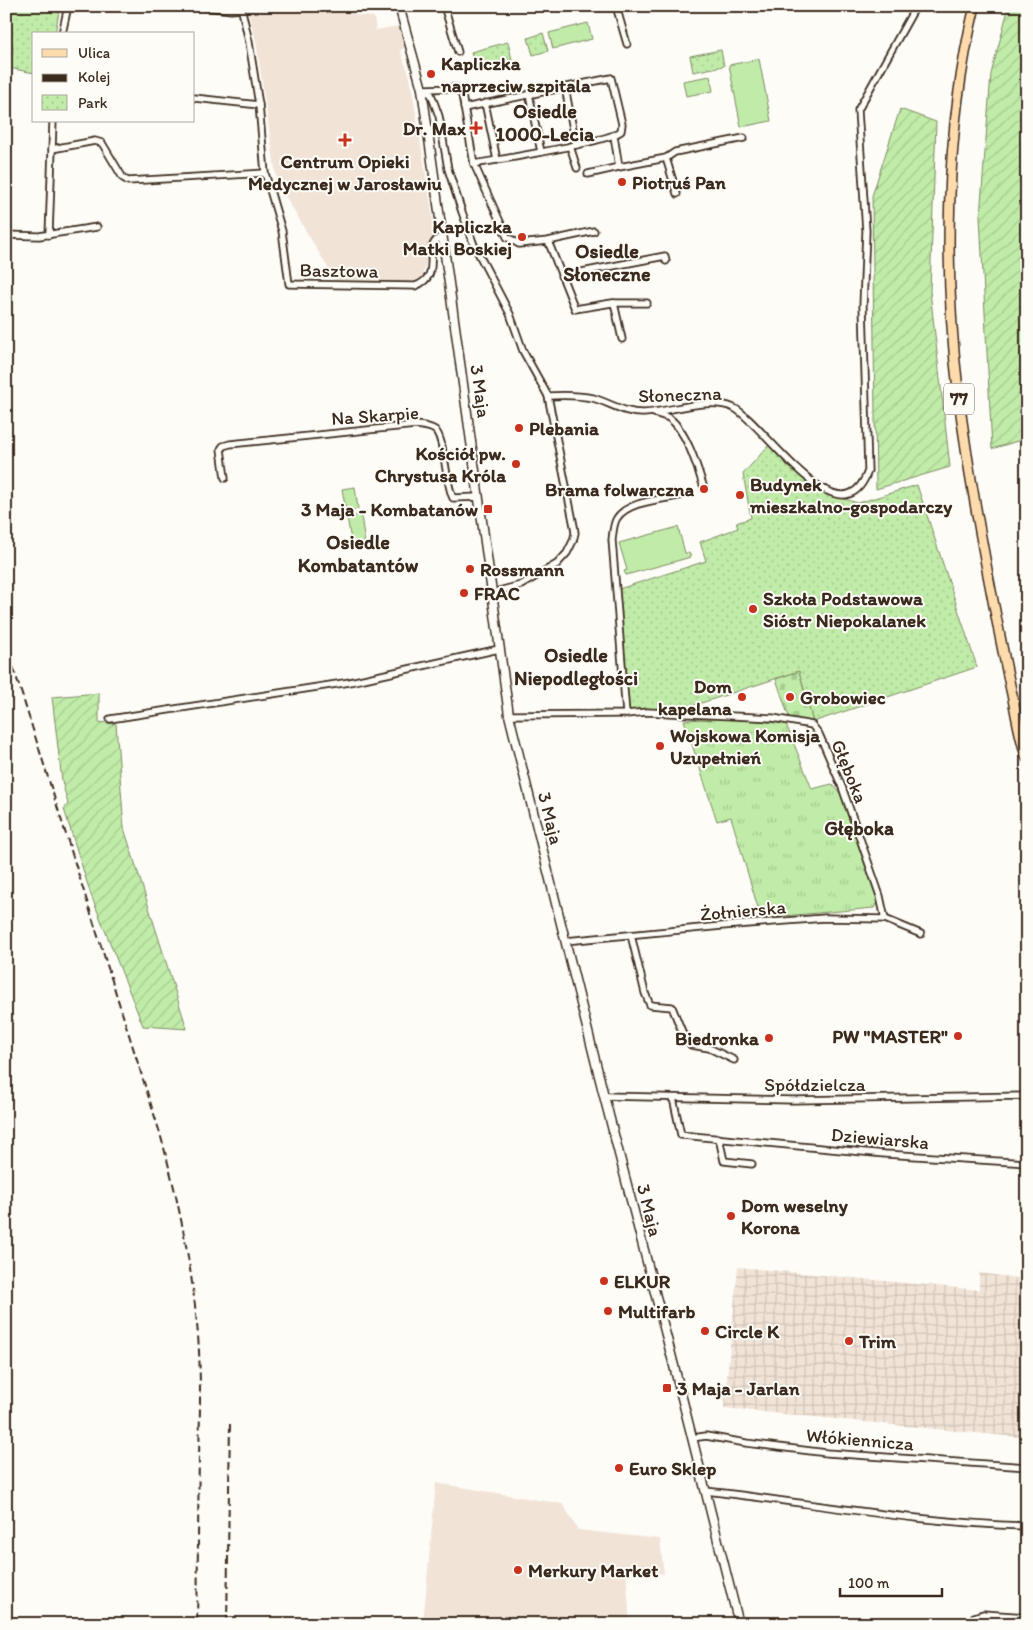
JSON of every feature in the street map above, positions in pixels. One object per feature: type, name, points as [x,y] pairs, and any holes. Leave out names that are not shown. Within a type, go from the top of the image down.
[{"type":"main road","name":"77","points":[[975,6],[968,35],[959,97],[949,198],[951,313],[958,397],[971,482],[1000,637],[1027,758]]},
{"type":"street","points":[[62,32],[68,6]]},
{"type":"street","points":[[52,149],[96,141],[102,143],[123,178],[128,181],[266,173],[250,42],[242,8],[230,10],[199,6]]},
{"type":"street","name":"3 Maja","points":[[399,6],[422,89],[509,715],[739,1624]]},
{"type":"street","points":[[444,6],[458,52]]},
{"type":"street","points":[[616,6],[627,44]]},
{"type":"street","name":"Słoneczna","points":[[548,396],[582,396],[602,401],[630,412],[652,412],[714,404],[727,406],[744,414],[802,474],[818,486],[843,495],[858,489],[864,482],[868,471],[863,306],[866,238],[858,110],[916,6]]},
{"type":"street","points":[[464,108],[611,78],[622,124],[620,131],[614,136],[474,164]]},
{"type":"street","points":[[565,87],[577,168]]},
{"type":"street","points":[[422,89],[456,88],[462,95],[474,164],[506,237],[519,244],[548,241],[594,231]]},
{"type":"street","points":[[422,89],[432,94],[439,116],[448,169],[474,245],[510,314],[523,351],[548,396],[576,533],[570,548],[557,564],[521,585],[491,593]]},
{"type":"street","points":[[529,94],[541,152]]},
{"type":"street","points":[[195,98],[259,105]]},
{"type":"street","points":[[485,103],[497,160]]},
{"type":"street","points":[[49,235],[53,122]]},
{"type":"street","points":[[614,136],[619,167]]},
{"type":"street","points":[[588,174],[666,158],[675,152],[744,138]]},
{"type":"street","points":[[666,158],[677,194]]},
{"type":"street","name":"Basztowa","points":[[266,173],[282,231],[289,284],[415,286],[423,282],[430,274],[432,246],[437,239],[443,236]]},
{"type":"street","points":[[6,235],[39,236],[97,227]]},
{"type":"street","points":[[548,241],[575,308],[614,303],[647,303]]},
{"type":"street","points":[[561,276],[665,256],[666,261]]},
{"type":"street","points":[[614,303],[622,339]]},
{"type":"street","points":[[652,412],[669,419],[678,428],[694,458],[703,485]]},
{"type":"street","name":"Na Skarpie","points":[[224,478],[221,458],[223,446],[230,444],[416,424],[430,427],[437,432],[453,498],[478,497]]},
{"type":"street","points":[[626,714],[612,540],[613,526],[618,516],[640,503],[683,495]]},
{"type":"street","points":[[110,719],[350,682],[499,650]]},
{"type":"street","name":"Głęboka","points":[[509,715],[626,714],[647,712],[773,718],[812,725],[820,734],[842,788],[880,896],[885,919]]},
{"type":"street","name":"Żołnierska","points":[[565,941],[825,918],[885,919],[921,934]]},
{"type":"street","points":[[631,935],[645,993],[650,1004],[672,1007],[682,1034],[691,1045],[709,1048],[734,1060]]},
{"type":"street","name":"Spółdzielcza","points":[[604,1096],[804,1100],[1027,1096]]},
{"type":"street","name":"Dziewiarska","points":[[674,1098],[681,1135],[885,1154],[1027,1163]]},
{"type":"street","points":[[718,1138],[724,1160],[752,1164]]},
{"type":"street","name":"Włókiennicza","points":[[692,1438],[706,1436],[746,1444],[827,1452],[1027,1467]]},
{"type":"street","points":[[706,1491],[938,1520],[1027,1526]]},
{"type":"street","points":[[972,1624],[974,1617],[983,1614],[1027,1617]]},
{"type":"shaded area","name":"Centrum Opieki Medycznej w Jarosławiu","points":[[247,7],[342,9],[357,15],[374,17],[376,30],[399,26],[405,48],[400,50],[410,77],[435,231],[422,277],[409,283],[335,280],[277,182],[256,41]]},
{"type":"shaded area","points":[[738,1267],[979,1290],[979,1273],[1027,1279],[1027,1438],[724,1408]]},
{"type":"shaded area","points":[[436,1483],[563,1504],[578,1530],[660,1539],[664,1574],[626,1570],[630,1624],[423,1624]]},
{"type":"shaded area","points":[[986,1616],[1027,1621],[1027,1624],[975,1624],[978,1617]]},
{"type":"green space","points":[[6,6],[60,6],[55,32],[32,32],[32,73],[9,68],[13,47],[6,35]]},
{"type":"green space","points":[[1009,6],[1027,6],[1027,438],[992,449],[980,216],[991,74]]},
{"type":"green space","points":[[588,23],[592,39],[553,49],[549,33]]},
{"type":"green space","points":[[543,33],[548,51],[533,55],[528,38]]},
{"type":"green space","points":[[508,42],[512,60],[475,70],[471,52]]},
{"type":"green space","points":[[721,50],[724,66],[693,72],[690,56]]},
{"type":"green space","points":[[759,59],[771,121],[741,127],[729,65]]},
{"type":"green space","points":[[710,76],[713,91],[686,96],[683,81]]},
{"type":"green space","points":[[900,109],[936,122],[930,291],[950,467],[876,489],[872,196]]},
{"type":"green space","points":[[769,445],[814,487],[824,493],[858,503],[917,485],[977,667],[813,722],[799,671],[680,710],[629,710],[619,589],[706,561],[700,542],[738,528],[736,523],[751,518],[743,474]]},
{"type":"green space","points":[[355,487],[358,509],[346,511],[342,489]]},
{"type":"green space","points":[[361,515],[365,544],[352,546],[347,517]]},
{"type":"green space","points":[[678,527],[685,553],[689,553],[691,557],[626,575],[624,571],[627,570],[619,543]]},
{"type":"green space","points":[[799,671],[813,722],[790,720],[776,679]]},
{"type":"green space","points":[[99,693],[99,722],[116,724],[124,828],[187,1029],[143,1026],[91,895],[64,809],[68,804],[62,781],[52,697]]},
{"type":"green space","points":[[731,718],[786,724],[812,789],[832,784],[840,793],[878,902],[874,908],[761,918],[731,817],[717,821],[684,720]]},
{"type":"railway","points":[[6,644],[159,1130],[183,1231],[192,1283],[200,1365],[197,1624]]},
{"type":"railway","points":[[227,1624],[230,1423]]},
{"type":"place","name":"Kapliczka naprzeciw szpitala","points":[[431,74]]},
{"type":"place","name":"Dr. Max","points":[[476,128]]},
{"type":"place","name":"Centrum Opieki Medycznej w Jarosławiu","points":[[345,140]]},
{"type":"place","name":"Piotruś Pan","points":[[622,182]]},
{"type":"place","name":"Kapliczka Matki Boskiej","points":[[522,237]]},
{"type":"place","name":"Plebania","points":[[519,428]]},
{"type":"place","name":"Kościół pw. Chrystusa Króla","points":[[516,464]]},
{"type":"place","name":"Brama folwarczna","points":[[704,489]]},
{"type":"place","name":"Budynek mieszkalno-gospodarczy","points":[[740,495]]},
{"type":"place","name":"3 Maja - Kombatanów","points":[[488,509]]},
{"type":"place","name":"Rossmann","points":[[470,569]]},
{"type":"place","name":"FRAC","points":[[464,593]]},
{"type":"place","name":"Szkoła Podstawowa Sióstr Niepokalanek","points":[[753,609]]},
{"type":"place","name":"Dom kapelana","points":[[742,697]]},
{"type":"place","name":"Grobowiec","points":[[790,697]]},
{"type":"place","name":"Wojskowa Komisja Uzupełnień","points":[[660,746]]},
{"type":"place","name":"PW \"MASTER\"","points":[[958,1036]]},
{"type":"place","name":"Biedronka","points":[[769,1038]]},
{"type":"place","name":"Dom weselny Korona","points":[[731,1216]]},
{"type":"place","name":"ELKUR","points":[[604,1281]]},
{"type":"place","name":"Multifarb","points":[[608,1311]]},
{"type":"place","name":"Circle K","points":[[705,1331]]},
{"type":"place","name":"Trim","points":[[849,1341]]},
{"type":"place","name":"3 Maja - Jarlan","points":[[667,1388]]},
{"type":"place","name":"Euro Sklep","points":[[619,1468]]},
{"type":"place","name":"Merkury Market","points":[[518,1570]]},
{"type":"district","name":"Osiedle 1000-Lecia","points":[[545,122]]},
{"type":"district","name":"Osiedle Słoneczne","points":[[607,262]]},
{"type":"district","name":"Osiedle Kombatantów","points":[[358,554]]},
{"type":"district","name":"Osiedle Niepodległości","points":[[576,666]]},
{"type":"district","name":"Głęboka","points":[[859,828]]}]
